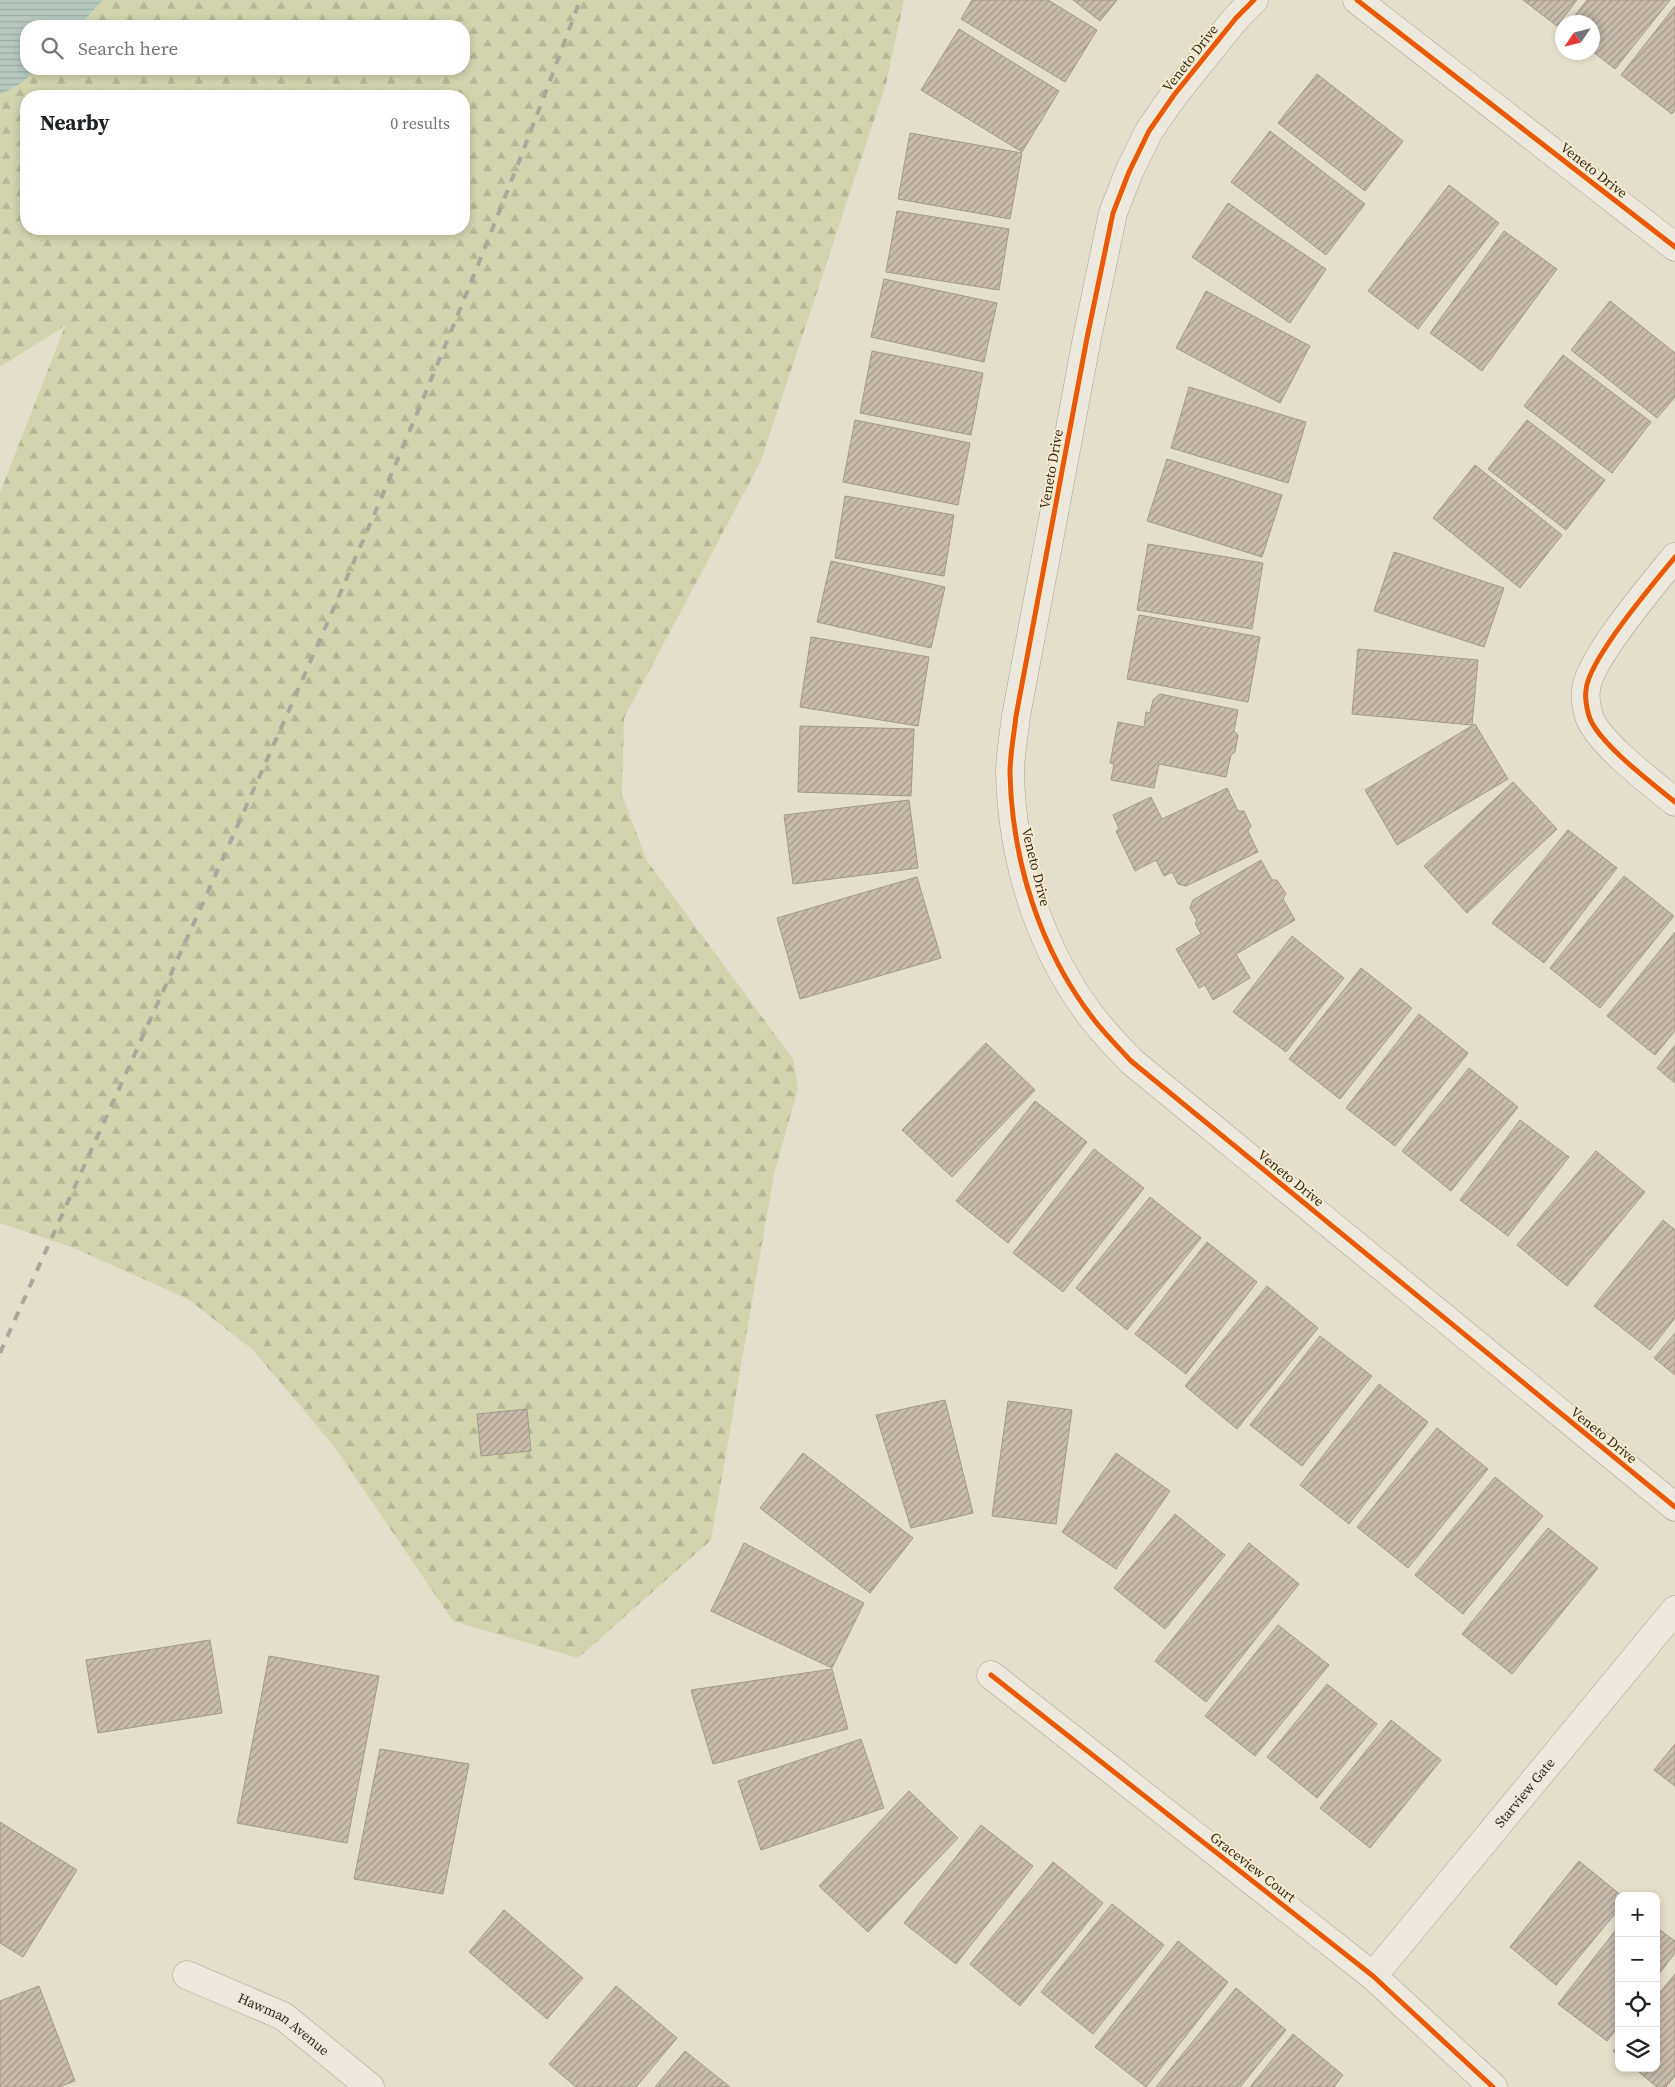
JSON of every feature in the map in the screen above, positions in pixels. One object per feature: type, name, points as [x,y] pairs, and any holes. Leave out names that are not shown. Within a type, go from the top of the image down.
[{"type":"street","name":"Veneto Drive","points":[[1254,0],[1236,18],[1174,95],[1149,131],[1129,172],[1113,213],[1088,328],[1016,716],[1010,771],[1013,823],[1024,875],[1040,924],[1062,972],[1095,1021],[1131,1061],[1675,1507]]},
{"type":"street","name":"Veneto Drive","points":[[1357,0],[1675,246]]},
{"type":"street","points":[[1675,557],[1614,636],[1597,662],[1585,689],[1589,717],[1606,743],[1675,802]]},
{"type":"street","name":"Starview Gate","points":[[1373,1976],[1675,1610]]},
{"type":"street","name":"Graceview Court","points":[[991,1675],[1373,1976],[1494,2087]]},
{"type":"street","name":"Hawman Avenue","points":[[187,1975],[283,2016],[370,2087]]},
{"type":"green space","points":[[103,0],[904,0],[886,84],[760,463],[624,718],[622,795],[647,861],[793,1059],[798,1088],[774,1174],[711,1540],[578,1658],[453,1621],[334,1446],[253,1350],[188,1299],[74,1248],[0,1223],[0,493],[65,326],[0,367],[0,95],[23,82],[30,75],[470,75],[470,20],[85,20]]},
{"type":"shaded area","points":[[0,0],[103,0],[85,20],[20,20],[20,75],[30,75],[23,82],[0,95]]},
{"type":"building","points":[[972,0],[1048,0],[1097,30],[1065,82],[961,19]]},
{"type":"building","points":[[1073,0],[1117,0],[1100,21]]},
{"type":"building","points":[[1523,0],[1577,0],[1565,15],[1555,15],[1555,24]]},
{"type":"building","points":[[1587,0],[1670,0],[1615,69],[1600,57],[1600,15],[1575,15]]},
{"type":"building","points":[[1675,6],[1675,110],[1672,114],[1621,75]]},
{"type":"building","points":[[959,29],[1059,91],[1022,152],[921,90]]},
{"type":"building","points":[[1317,74],[1403,141],[1365,191],[1278,123]]},
{"type":"building","points":[[1270,131],[1365,204],[1326,255],[1231,182]]},
{"type":"building","points":[[910,133],[1022,153],[1010,219],[898,199]]},
{"type":"building","points":[[1449,185],[1499,223],[1418,329],[1368,291]]},
{"type":"building","points":[[1228,203],[1326,269],[1290,323],[1192,257]]},
{"type":"building","points":[[897,211],[1009,229],[999,290],[886,272]]},
{"type":"building","points":[[1504,231],[1557,269],[1482,371],[1430,333]]},
{"type":"building","points":[[884,279],[997,303],[984,362],[871,337]]},
{"type":"building","points":[[1206,291],[1310,346],[1280,403],[1176,348]]},
{"type":"building","points":[[1610,301],[1675,353],[1675,397],[1657,418],[1571,350]]},
{"type":"building","points":[[872,351],[983,373],[971,435],[860,413]]},
{"type":"building","points":[[1563,355],[1651,422],[1612,473],[1524,406]]},
{"type":"building","points":[[1189,387],[1306,422],[1288,483],[1171,448]]},
{"type":"building","points":[[855,420],[970,443],[958,505],[843,482]]},
{"type":"building","points":[[1527,420],[1605,480],[1566,530],[1488,469]]},
{"type":"building","points":[[1167,459],[1282,495],[1262,557],[1147,521]]},
{"type":"building","points":[[1475,465],[1562,535],[1520,588],[1433,518]]},
{"type":"building","points":[[845,496],[954,515],[944,576],[835,558]]},
{"type":"building","points":[[1148,544],[1263,563],[1252,629],[1137,610]]},
{"type":"building","points":[[1394,552],[1504,588],[1484,647],[1374,611]]},
{"type":"building","points":[[831,561],[945,587],[931,648],[817,622]]},
{"type":"building","points":[[1139,615],[1260,637],[1248,702],[1127,679]]},
{"type":"building","points":[[811,637],[929,657],[918,726],[800,707]]},
{"type":"building","points":[[1358,649],[1478,660],[1472,725],[1352,714]]},
{"type":"building","points":[[1160,694],[1238,710],[1234,731],[1238,735],[1235,752],[1231,755],[1226,777],[1159,764],[1154,788],[1111,780],[1114,764],[1110,763],[1118,722],[1144,727],[1146,712],[1150,713],[1153,700]]},
{"type":"building","points":[[1475,724],[1508,779],[1397,845],[1365,790]]},
{"type":"building","points":[[800,726],[914,729],[911,796],[798,792]]},
{"type":"building","points":[[1513,782],[1557,829],[1467,913],[1424,866]]},
{"type":"building","points":[[1227,788],[1238,811],[1244,811],[1251,826],[1248,831],[1258,852],[1186,886],[1178,884],[1172,872],[1164,876],[1156,860],[1135,871],[1116,831],[1119,829],[1113,815],[1151,797],[1162,819]]},
{"type":"building","points":[[909,800],[918,868],[793,884],[784,815]]},
{"type":"building","points":[[1568,830],[1617,868],[1544,963],[1492,923]]},
{"type":"building","points":[[1261,860],[1272,880],[1277,880],[1286,894],[1283,899],[1295,920],[1236,954],[1250,978],[1213,1000],[1205,985],[1199,988],[1176,949],[1201,934],[1190,908],[1193,900]]},
{"type":"building","points":[[1624,876],[1674,916],[1600,1008],[1550,968]]},
{"type":"building","points":[[917,877],[941,958],[800,999],[777,918]]},
{"type":"building","points":[[1675,932],[1675,1031],[1655,1055],[1607,1016]]},
{"type":"building","points":[[1292,936],[1344,978],[1286,1052],[1233,1012]]},
{"type":"building","points":[[1361,968],[1412,1008],[1340,1099],[1289,1059]]},
{"type":"building","points":[[1419,1014],[1468,1053],[1395,1146],[1346,1108]]},
{"type":"building","points":[[986,1043],[1035,1090],[952,1177],[902,1130]]},
{"type":"building","points":[[1675,1045],[1675,1083],[1657,1068]]},
{"type":"building","points":[[1469,1068],[1518,1107],[1451,1191],[1402,1151]]},
{"type":"building","points":[[1035,1101],[1087,1142],[1008,1243],[956,1201]]},
{"type":"building","points":[[1520,1120],[1569,1157],[1508,1236],[1460,1200]]},
{"type":"building","points":[[1094,1149],[1144,1188],[1063,1292],[1013,1253]]},
{"type":"building","points":[[1596,1151],[1645,1192],[1567,1286],[1517,1245]]},
{"type":"building","points":[[1150,1197],[1201,1238],[1127,1330],[1076,1288]]},
{"type":"building","points":[[1663,1220],[1675,1230],[1675,1318],[1650,1350],[1594,1306]]},
{"type":"building","points":[[1207,1242],[1257,1282],[1186,1374],[1135,1334]]},
{"type":"building","points":[[1267,1286],[1318,1328],[1237,1429],[1185,1386]]},
{"type":"building","points":[[1675,1333],[1675,1375],[1654,1358]]},
{"type":"building","points":[[1320,1336],[1372,1376],[1302,1466],[1250,1425]]},
{"type":"building","points":[[1379,1384],[1428,1422],[1349,1524],[1300,1485]]},
{"type":"building","points":[[945,1400],[973,1513],[911,1528],[876,1415]]},
{"type":"building","points":[[1008,1401],[1072,1410],[1056,1524],[992,1516]]},
{"type":"building","points":[[527,1409],[531,1451],[481,1456],[477,1414]]},
{"type":"building","points":[[1437,1428],[1488,1469],[1408,1568],[1357,1527]]},
{"type":"building","points":[[803,1453],[913,1538],[870,1593],[760,1508]]},
{"type":"building","points":[[1116,1453],[1170,1491],[1116,1569],[1062,1532]]},
{"type":"building","points":[[1495,1477],[1543,1516],[1463,1614],[1415,1575]]},
{"type":"building","points":[[1175,1514],[1225,1555],[1165,1629],[1114,1588]]},
{"type":"building","points":[[1548,1528],[1598,1568],[1512,1674],[1462,1634]]},
{"type":"building","points":[[744,1543],[864,1603],[832,1668],[711,1611]]},
{"type":"building","points":[[1249,1543],[1299,1584],[1206,1702],[1155,1661]]},
{"type":"building","points":[[1278,1625],[1329,1665],[1255,1756],[1205,1716]]},
{"type":"building","points":[[210,1640],[222,1713],[98,1733],[86,1660]]},
{"type":"building","points":[[269,1656],[379,1676],[347,1843],[237,1823]]},
{"type":"building","points":[[832,1669],[848,1729],[713,1764],[691,1690]]},
{"type":"building","points":[[1327,1684],[1377,1724],[1317,1798],[1267,1757]]},
{"type":"building","points":[[1391,1720],[1441,1760],[1370,1848],[1320,1808]]},
{"type":"building","points":[[861,1739],[884,1808],[761,1850],[738,1781]]},
{"type":"building","points":[[1675,1744],[1675,1786],[1654,1770]]},
{"type":"building","points":[[380,1749],[469,1764],[443,1894],[354,1879]]},
{"type":"building","points":[[909,1791],[958,1838],[868,1932],[819,1886]]},
{"type":"building","points":[[0,1822],[77,1870],[23,1957],[0,1943]]},
{"type":"building","points":[[981,1825],[1033,1866],[956,1964],[904,1923]]},
{"type":"building","points":[[1579,1861],[1617,1892],[1615,1892],[1615,1914],[1556,1985],[1510,1947]]},
{"type":"building","points":[[1053,1862],[1103,1903],[1020,2006],[970,1964]]},
{"type":"building","points":[[1112,1904],[1164,1945],[1093,2034],[1041,1992]]},
{"type":"building","points":[[504,1910],[583,1978],[547,2019],[469,1952]]},
{"type":"building","points":[[1660,1930],[1675,1941],[1675,1953],[1660,1973]]},
{"type":"building","points":[[1615,1931],[1615,2031],[1607,2041],[1558,2004]]},
{"type":"building","points":[[1178,1941],[1228,1982],[1146,2087],[1095,2047]]},
{"type":"building","points":[[1675,1974],[1675,2076],[1666,2087],[1657,2087],[1639,2072],[1660,2072],[1660,1992]]},
{"type":"building","points":[[39,1986],[75,2081],[59,2087],[0,2087],[0,2001]]},
{"type":"building","points":[[616,1986],[677,2038],[636,2087],[576,2087],[549,2064]]},
{"type":"building","points":[[1236,1988],[1286,2030],[1240,2087],[1156,2087]]},
{"type":"building","points":[[1293,2034],[1343,2075],[1334,2087],[1250,2087]]},
{"type":"building","points":[[685,2051],[730,2087],[655,2087]]},
{"type":"railway","points":[[0,1353],[227,850],[375,513],[515,172],[580,0]]},
{"type":"cycle path","points":[[1254,0],[1236,18],[1174,95],[1149,131],[1129,172],[1113,213],[1087,338],[1016,716],[1011,752],[1012,806],[1023,872],[1044,935],[1059,965],[1095,1021],[1131,1061],[1675,1507]]},
{"type":"cycle path","points":[[1357,0],[1675,247]]},
{"type":"cycle path","points":[[1675,557],[1623,622],[1598,660],[1586,690],[1589,716],[1603,738],[1640,774],[1675,802]]},
{"type":"cycle path","points":[[991,1675],[1373,1976],[1493,2087]]}]
